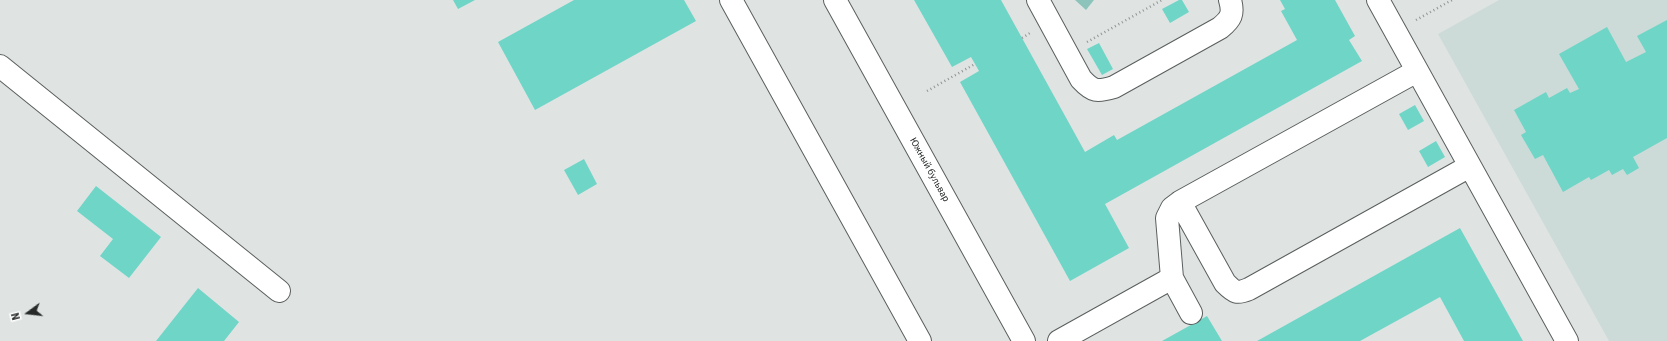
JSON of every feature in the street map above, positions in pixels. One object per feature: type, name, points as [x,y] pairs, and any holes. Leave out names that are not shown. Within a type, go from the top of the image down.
[{"type":"street","points":[[731,0],[920,341]]},
{"type":"street","name":"Южный бульвар","points":[[835,0],[1024,341]]},
{"type":"street","points":[[1038,0],[1081,79],[1090,89],[1101,91],[1114,87],[1220,28],[1229,20],[1233,9],[1230,0]]},
{"type":"street","points":[[1378,0],[1567,341]]},
{"type":"street","points":[[0,66],[279,291]]},
{"type":"street","points":[[1192,313],[1172,278],[1167,218],[1172,208],[1180,202],[1417,71]]},
{"type":"street","points":[[1180,202],[1225,283],[1233,291],[1240,293],[1470,166]]},
{"type":"street","points":[[1059,341],[1172,278]]},
{"type":"path","points":[[1067,53],[1162,0]]},
{"type":"path","points":[[1396,32],[1452,0]]},
{"type":"path","points":[[927,91],[975,64]]},
{"type":"shaded area","points":[[1499,0],[1667,0],[1667,341],[1609,341],[1438,34]]},
{"type":"green space","points":[[1075,0],[1094,0],[1086,10]]},
{"type":"building","points":[[453,0],[475,0],[458,9]]},
{"type":"building","points":[[574,0],[684,0],[696,21],[535,110],[498,42]]},
{"type":"building","points":[[914,0],[1001,0],[1085,152],[1114,135],[1117,140],[1297,40],[1281,11],[1285,9],[1280,0],[1335,0],[1355,36],[1349,40],[1362,61],[1105,204],[1129,248],[1070,281],[960,82],[979,71],[971,57],[952,67]]},
{"type":"building","points":[[1179,0],[1182,0],[1189,12],[1170,23],[1162,9]]},
{"type":"building","points":[[1667,20],[1667,138],[1633,157],[1639,168],[1627,175],[1623,169],[1612,175],[1609,170],[1591,180],[1589,177],[1563,192],[1543,155],[1535,159],[1521,135],[1526,132],[1514,110],[1546,92],[1549,98],[1567,88],[1570,93],[1579,89],[1559,54],[1607,27],[1626,62],[1646,52],[1637,36]]},
{"type":"building","points":[[1099,43],[1113,69],[1102,75],[1087,49]]},
{"type":"building","points":[[1415,105],[1424,121],[1408,130],[1399,114]]},
{"type":"building","points":[[1436,141],[1445,157],[1428,167],[1419,151]]},
{"type":"building","points":[[584,159],[597,184],[578,195],[564,170]]},
{"type":"building","points":[[96,186],[161,237],[129,278],[100,256],[113,239],[77,211]]},
{"type":"building","points":[[1460,228],[1523,341],[1464,341],[1440,297],[1360,341],[1257,341]]},
{"type":"building","points":[[198,288],[239,322],[224,341],[156,341]]},
{"type":"building","points":[[1207,316],[1222,341],[1162,341]]}]
